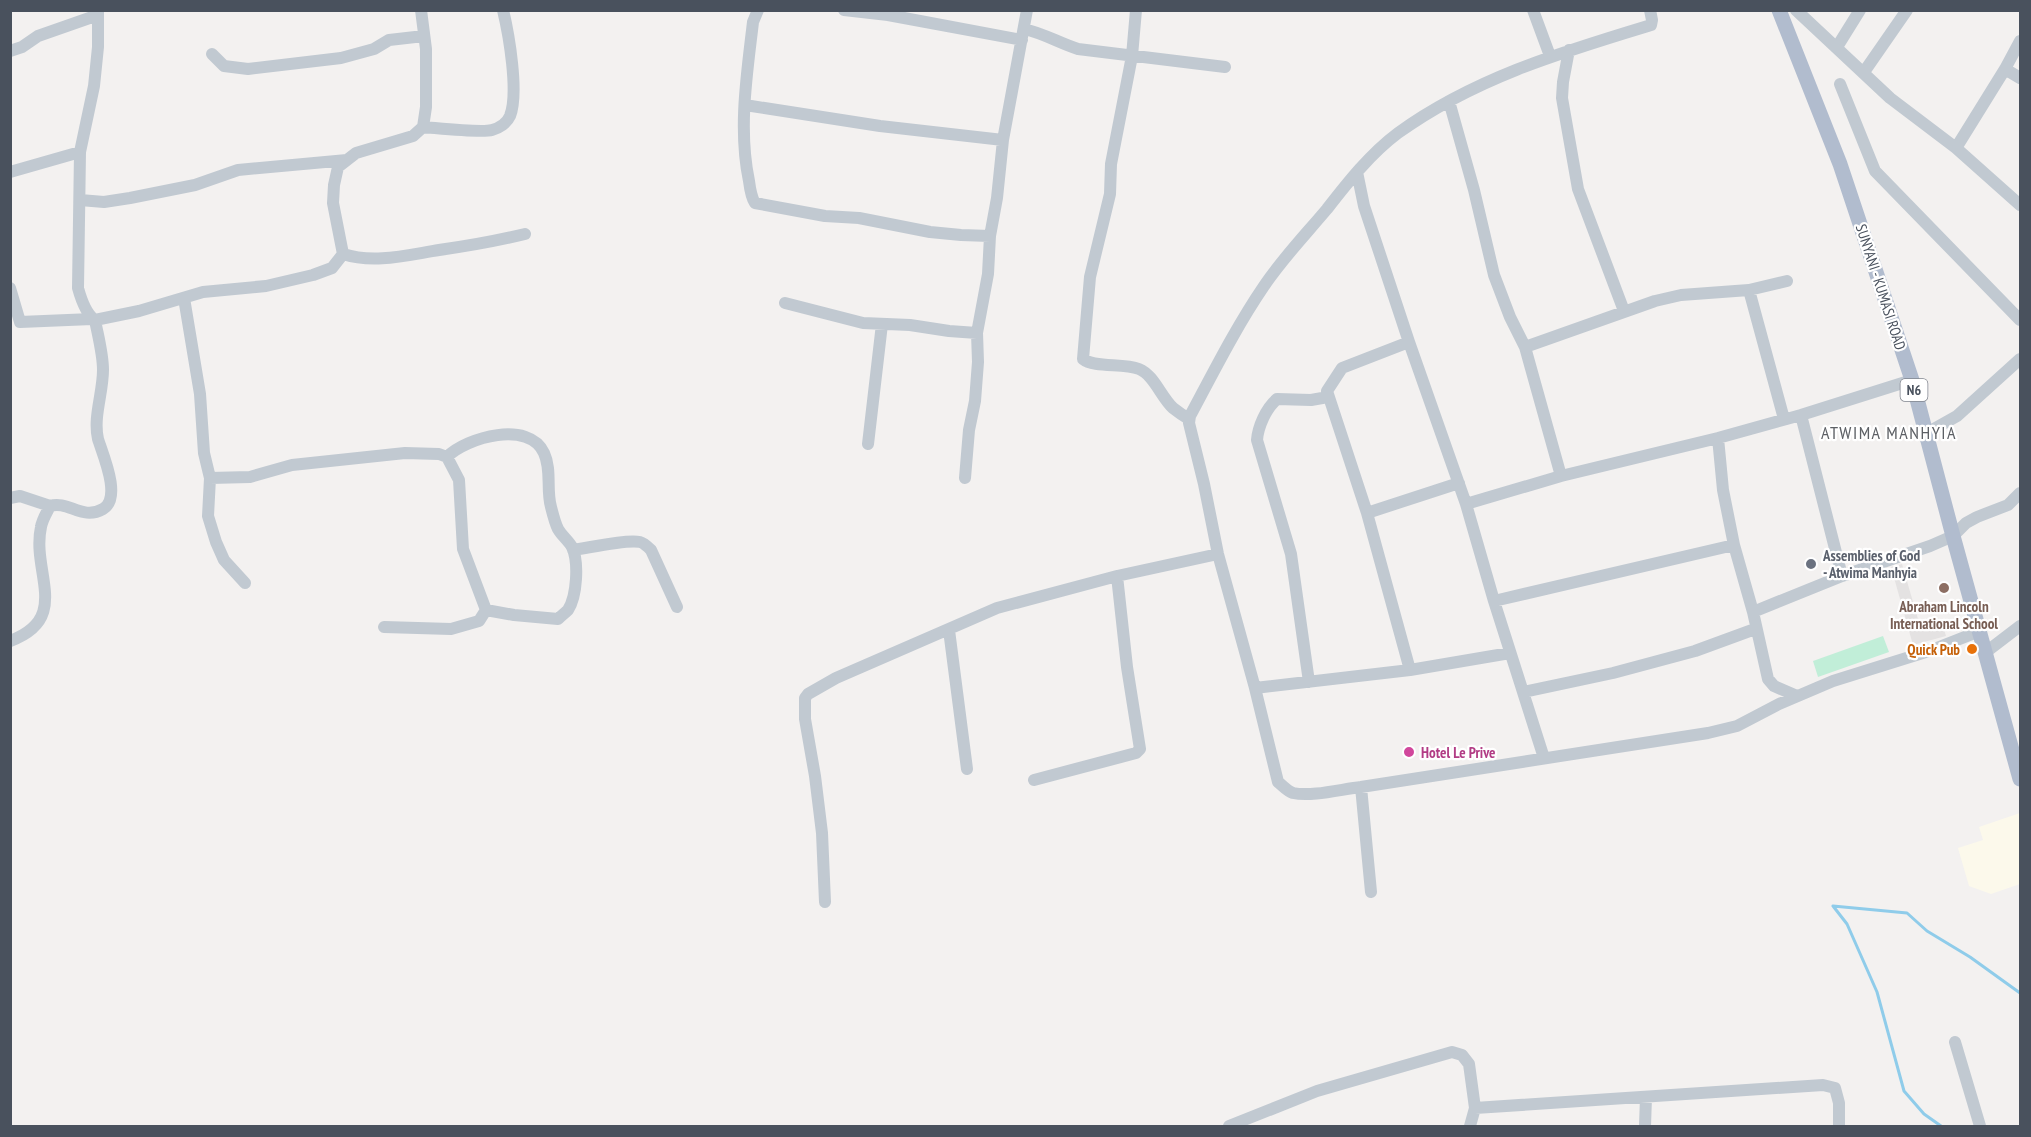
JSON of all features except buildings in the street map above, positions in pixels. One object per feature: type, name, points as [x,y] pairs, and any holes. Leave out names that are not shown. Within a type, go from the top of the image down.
[{"type":"main road","name":"SUNYANI - KUMASI ROAD","points":[[1779,10],[1840,164],[1912,380],[2020,779]]},
{"type":"street","points":[[10,288],[20,322],[93,319],[139,311],[203,292],[266,286],[332,268],[343,254],[333,203],[338,167],[356,153],[413,136],[423,127],[426,107],[426,49],[421,10]]},
{"type":"street","points":[[423,127],[490,131],[503,125],[510,117],[513,95],[512,50],[503,10]]},
{"type":"street","points":[[758,10],[753,22],[745,105],[744,146],[747,174],[752,199],[755,203],[825,216],[859,218],[930,232],[961,236],[990,236]]},
{"type":"street","points":[[844,10],[1023,34],[1035,31],[1060,44],[1078,49],[1225,67]]},
{"type":"street","points":[[965,478],[969,430],[975,401],[978,362],[977,333],[988,274],[990,236],[1004,140],[1027,10]]},
{"type":"street","points":[[1136,10],[1132,56],[1112,164],[1108,209],[1090,277],[1083,359],[1089,363],[1141,370],[1173,408],[1189,419]]},
{"type":"street","points":[[1533,10],[1550,56]]},
{"type":"street","points":[[1650,10],[1651,25],[1550,56],[1501,75],[1449,101],[1398,134],[1357,172],[1264,285],[1231,340],[1189,419],[1218,554],[1278,782],[1293,793],[1361,787],[1602,750],[1737,726],[1833,681],[1929,651],[1980,631]]},
{"type":"street","points":[[1797,10],[1890,98],[1956,148],[2020,205]]},
{"type":"street","points":[[1837,47],[1860,10]]},
{"type":"street","points":[[1864,72],[1907,10]]},
{"type":"street","points":[[10,51],[22,47],[38,36],[98,13],[94,86],[80,152],[78,288],[93,319],[104,369],[98,411],[98,437],[112,492],[108,504],[94,512],[77,512],[64,505],[50,506],[20,496],[10,498]]},
{"type":"street","points":[[212,54],[224,66],[248,69],[341,58],[374,49],[389,40],[424,36]]},
{"type":"street","points":[[1956,148],[2020,41]]},
{"type":"street","points":[[1569,50],[1562,98],[1578,189],[1624,311]]},
{"type":"street","points":[[2005,69],[2020,78]]},
{"type":"street","points":[[1840,84],[1875,171],[2020,320]]},
{"type":"street","points":[[1449,101],[1474,190],[1494,275],[1510,317],[1525,347],[1561,476]]},
{"type":"street","points":[[745,105],[880,126],[1004,140]]},
{"type":"street","points":[[10,172],[80,152]]},
{"type":"street","points":[[80,200],[104,202],[130,198],[195,185],[238,170],[347,160]]},
{"type":"street","points":[[1357,172],[1364,206],[1408,342],[1467,504],[1494,601],[1544,758]]},
{"type":"street","points":[[343,254],[356,258],[387,259],[498,241],[525,234]]},
{"type":"street","points":[[1525,347],[1624,311],[1680,295],[1749,290],[1787,281]]},
{"type":"street","points":[[1749,290],[1784,419]]},
{"type":"street","points":[[184,298],[198,384],[204,453],[210,478],[208,516],[224,560],[245,583]]},
{"type":"street","points":[[785,303],[850,320],[882,324],[910,324],[977,333]]},
{"type":"street","points":[[868,444],[882,324]]},
{"type":"street","points":[[1408,342],[1342,368],[1330,384],[1328,397],[1367,513],[1410,670]]},
{"type":"street","points":[[1925,434],[1956,416],[2020,359]]},
{"type":"street","points":[[1467,504],[1561,476],[1718,438],[1801,415],[1912,380]]},
{"type":"street","points":[[1309,682],[1291,554],[1257,440],[1259,428],[1273,402],[1277,399],[1311,400],[1328,397]]},
{"type":"street","points":[[1801,415],[1842,576]]},
{"type":"street","points":[[447,457],[456,448],[494,435],[531,439],[543,450],[548,463],[549,502],[559,531],[573,550],[576,585],[568,609],[558,619],[486,610]]},
{"type":"street","points":[[1718,438],[1723,490],[1734,544],[1753,612],[1768,679],[1774,686],[1797,696]]},
{"type":"street","points":[[210,478],[250,477],[292,465],[405,453],[439,454],[447,457],[459,480],[464,549],[486,610]]},
{"type":"street","points":[[1367,513],[1460,483]]},
{"type":"street","points":[[1753,612],[1842,576],[1953,536],[1966,523],[2008,505],[2020,493]]},
{"type":"street","points":[[10,641],[33,629],[44,615],[44,575],[40,555],[40,536],[41,527],[50,506]]},
{"type":"street","points":[[573,550],[628,542],[639,542],[647,546],[651,550],[677,607]]},
{"type":"street","points":[[1494,601],[1734,544]]},
{"type":"street","points":[[825,902],[822,833],[805,719],[805,698],[814,689],[997,608],[1117,576],[1218,554]]},
{"type":"street","points":[[1034,780],[1136,753],[1140,749],[1127,667],[1117,576]]},
{"type":"street","points":[[384,627],[451,629],[479,621],[486,610]]},
{"type":"street","points":[[1986,652],[2020,626]]},
{"type":"street","points":[[1524,692],[1612,673],[1684,653],[1755,629]]},
{"type":"street","points":[[949,630],[967,769]]},
{"type":"street","points":[[1255,688],[1410,670],[1510,653]]},
{"type":"street","points":[[1361,787],[1371,892]]},
{"type":"street","points":[[1955,1042],[1980,1126]]},
{"type":"street","points":[[1229,1126],[1317,1091],[1452,1053],[1462,1055],[1469,1064],[1475,1108],[1470,1126]]},
{"type":"street","points":[[1475,1108],[1823,1085],[1835,1088],[1839,1103],[1839,1126]]},
{"type":"street","points":[[1645,1126],[1646,1097]]},
{"type":"shaded area","points":[[1902,564],[1920,626],[1941,620],[1946,636],[1913,645],[1891,567]]},
{"type":"shaded area","points":[[2020,813],[2020,884],[1991,894],[1969,886],[1958,848],[1983,840],[1979,827]]},
{"type":"green space","points":[[1883,636],[1889,652],[1818,677],[1813,661]]},
{"type":"waterway","points":[[1833,906],[1847,924],[1877,992],[1904,1091],[1924,1114],[1941,1126]]},
{"type":"waterway","points":[[1833,906],[1907,913],[1927,931],[1970,957],[2020,993]]},
{"type":"place","name":"Assemblies of God - Atwima Manhyia","points":[[1811,564]]},
{"type":"place","name":"Abraham Lincoln International School","points":[[1944,588]]},
{"type":"place","name":"Quick Pub","points":[[1972,649]]},
{"type":"place","name":"Hotel Le Prive","points":[[1409,752]]},
{"type":"district","name":"ATWIMA MANHYIA","points":[[1889,432]]}]
